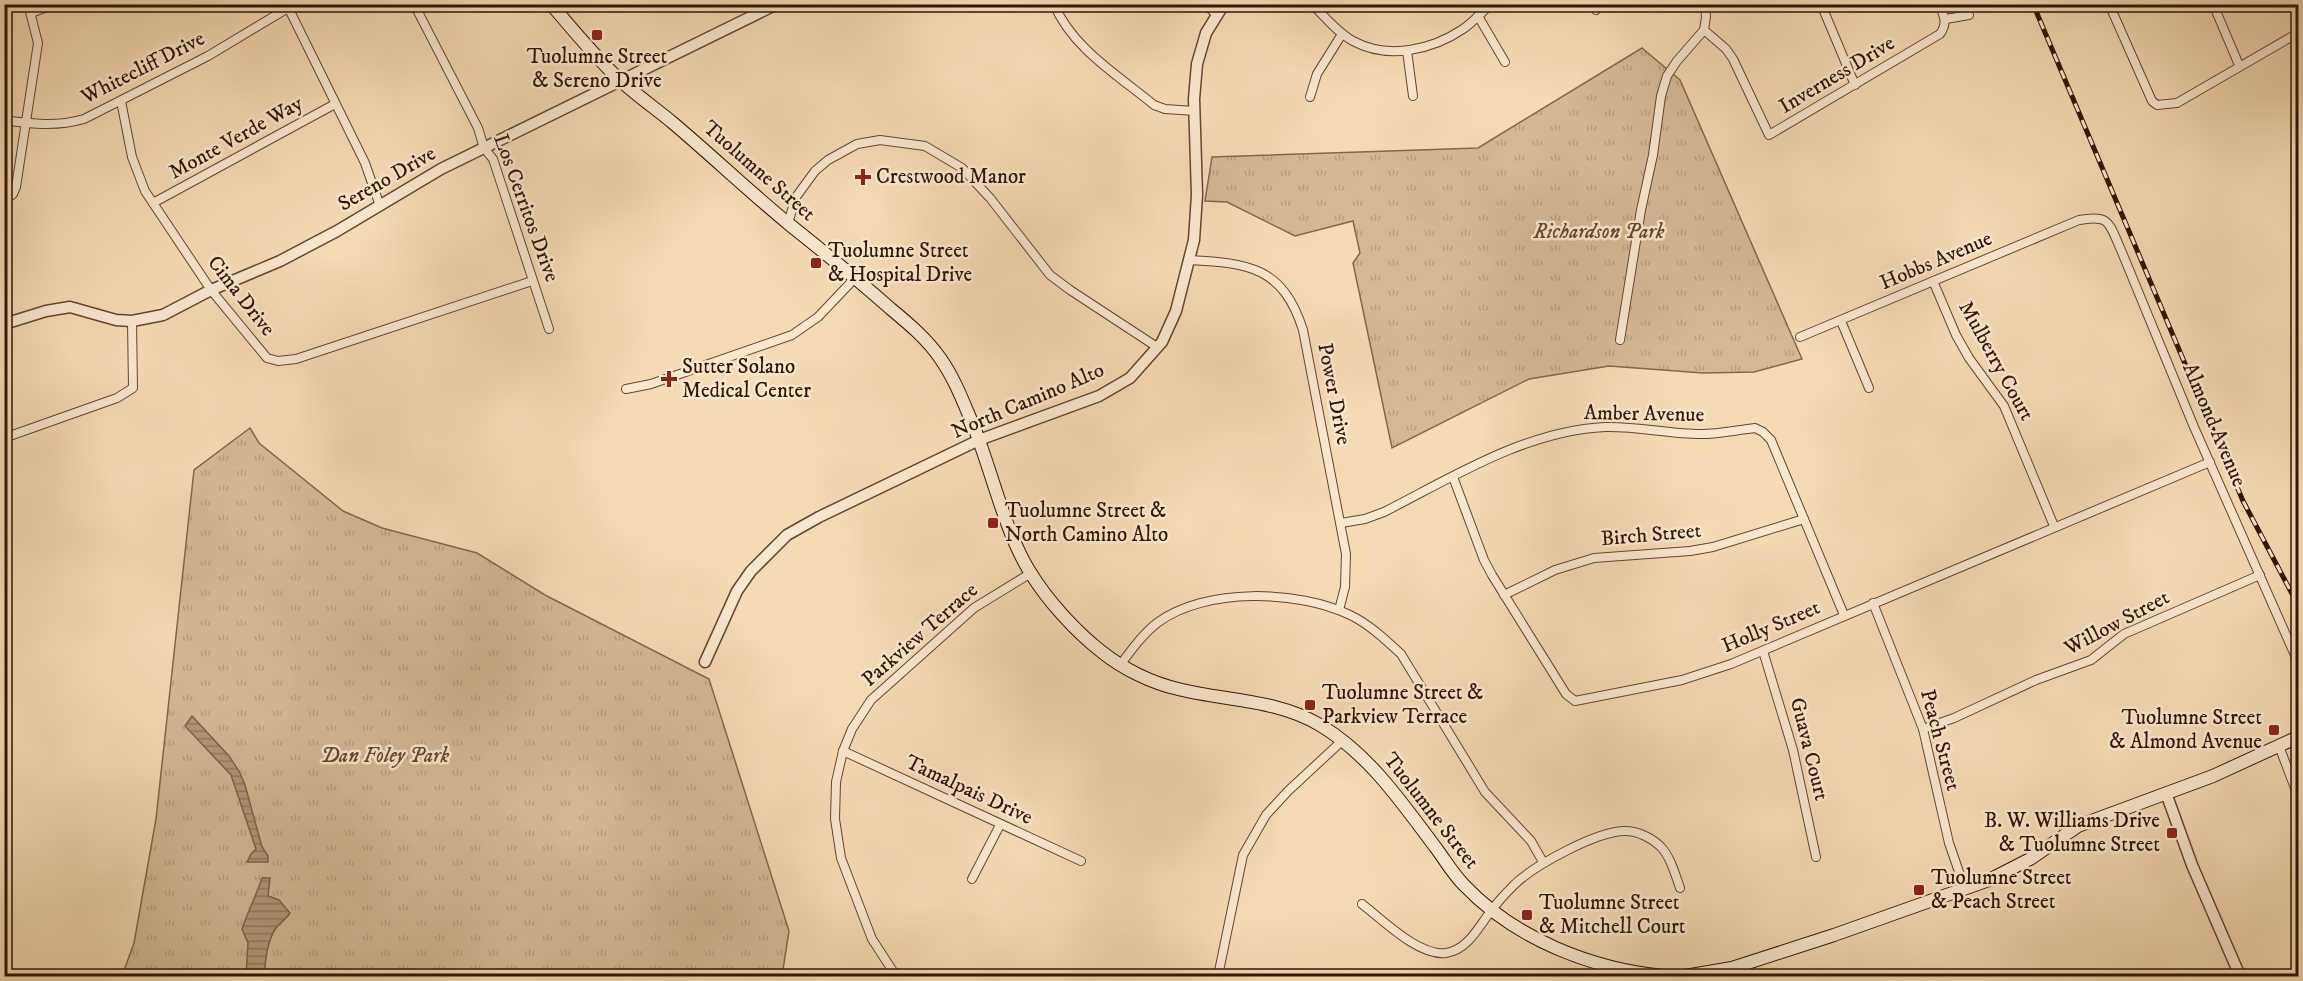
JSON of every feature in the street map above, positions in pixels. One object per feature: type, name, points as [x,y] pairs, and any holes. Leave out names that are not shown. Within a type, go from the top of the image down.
[{"type":"main road","name":"Tuolumne Street","points":[[551,4],[580,39],[621,81],[923,337],[941,359],[961,395],[1014,537],[1030,573],[1061,613],[1102,653],[1146,678],[1175,689],[1258,702],[1298,714],[1343,740],[1387,783],[1463,885],[1492,910],[1553,947],[1617,973],[1664,976]]},
{"type":"main road","points":[[1685,976],[1732,968],[1834,935],[1989,880],[2013,869],[2078,826],[2230,770],[2298,737]]},
{"type":"street","points":[[4,201],[13,194],[16,187],[38,43],[30,9],[55,4]]},
{"type":"street","name":"Los Cerritos Drive","points":[[414,4],[478,128],[484,148],[493,159],[549,329]]},
{"type":"street","name":"Sereno Drive","points":[[4,324],[46,310],[70,307],[116,320],[132,321],[163,315],[211,290],[289,256],[380,206],[441,169],[777,4]]},
{"type":"street","points":[[1054,4],[1060,18],[1082,45],[1154,105],[1165,109],[1195,111]]},
{"type":"street","points":[[1205,4],[1217,15]]},
{"type":"street","name":"North Camino Alto","points":[[705,662],[737,591],[764,556],[787,535],[819,517],[979,440],[1099,396],[1130,378],[1162,342],[1176,311],[1194,240],[1197,195],[1195,111],[1197,64],[1206,33],[1224,4]]},
{"type":"street","points":[[1312,4],[1342,34],[1368,48],[1383,51],[1407,51],[1448,38],[1491,4]]},
{"type":"street","points":[[1620,340],[1641,210],[1653,155],[1661,96],[1667,76],[1704,30],[1705,4]]},
{"type":"street","points":[[1821,4],[1855,85]]},
{"type":"street","points":[[1939,4],[1946,19],[1969,15]]},
{"type":"street","points":[[2109,4],[2152,101],[2157,105],[2177,103],[2239,65],[2298,33]]},
{"type":"street","points":[[2213,4],[2239,65]]},
{"type":"street","points":[[287,6],[365,163],[380,206]]},
{"type":"street","name":"Whitecliff Drive","points":[[4,120],[66,124],[84,119],[208,56],[287,6]]},
{"type":"street","points":[[1478,16],[1505,62]]},
{"type":"street","name":"Inverness Drive","points":[[1704,30],[1734,59],[1769,135],[1940,34],[1945,27],[1946,19]]},
{"type":"street","points":[[1310,98],[1317,74],[1342,34]]},
{"type":"street","points":[[1407,51],[1413,96]]},
{"type":"street","name":"Cima Drive","points":[[121,101],[136,173],[145,191],[211,290],[253,344],[267,358],[278,361],[296,359],[532,281]]},
{"type":"street","name":"Monte Verde Way","points":[[153,203],[335,104]]},
{"type":"street","points":[[788,223],[796,197],[815,171],[828,160],[857,144],[880,140],[925,146],[962,168],[990,198],[1050,275],[1070,291],[1157,347]]},
{"type":"street","name":"Hobbs Avenue","points":[[1800,337],[2087,218]]},
{"type":"street","name":"Almond Avenue","points":[[2087,218],[2103,219],[2110,228],[2298,662]]},
{"type":"street","name":"Power Drive","points":[[1189,260],[1222,262],[1262,272],[1281,287],[1297,312],[1303,330],[1341,523],[1346,568],[1339,610]]},
{"type":"street","points":[[626,389],[651,384],[792,335],[818,317],[856,278]]},
{"type":"street","name":"Mulberry Court","points":[[1933,281],[1956,335],[1969,358],[2004,406],[2054,526]]},
{"type":"street","points":[[4,438],[117,398],[133,388],[132,321]]},
{"type":"street","points":[[1841,321],[1869,388]]},
{"type":"street","name":"Amber Avenue","points":[[1341,523],[1365,519],[1384,512],[1453,477],[1536,440],[1560,433],[1614,427],[1699,434],[1755,428],[1771,440],[1844,615]]},
{"type":"street","name":"Holly Street","points":[[1453,477],[1484,560],[1566,694],[1575,701],[1702,675],[2210,462]]},
{"type":"street","name":"Birch Street","points":[[1504,595],[1555,570],[1594,558],[1690,551],[1713,547],[1804,519]]},
{"type":"street","name":"Parkview Terrace","points":[[896,976],[872,939],[842,858],[835,819],[836,782],[843,751],[852,729],[871,700],[975,608],[1030,573]]},
{"type":"street","name":"Willow Street","points":[[1923,729],[1954,718],[2036,680],[2091,660],[2124,634],[2260,575]]},
{"type":"street","points":[[1121,664],[1147,631],[1159,621],[1177,611],[1203,602],[1235,596],[1263,596],[1306,602],[1339,610],[1366,625],[1401,654],[1485,792],[1531,841],[1544,862]]},
{"type":"street","name":"Peach Street","points":[[1873,603],[1923,729],[1949,843],[1965,889]]},
{"type":"street","name":"Guava Court","points":[[1763,651],[1793,750],[1816,857]]},
{"type":"street","points":[[1218,976],[1244,855],[1266,815],[1288,791],[1343,740]]},
{"type":"street","points":[[2278,746],[2298,796]]},
{"type":"street","name":"Tamalpais Drive","points":[[843,751],[1081,861]]},
{"type":"street","points":[[2166,792],[2193,865],[2240,976]]},
{"type":"street","points":[[972,879],[1000,825]]},
{"type":"street","points":[[1362,904],[1429,953],[1448,953],[1472,938],[1492,910],[1517,882],[1544,862],[1612,832],[1625,831],[1652,839],[1661,847],[1670,859],[1680,888]]},
{"type":"green space","name":"Richardson Park","points":[[1642,48],[1680,80],[1802,359],[1754,372],[1703,373],[1609,366],[1529,379],[1392,448],[1353,263],[1360,253],[1353,221],[1295,236],[1227,202],[1205,201],[1212,157],[1478,148]]},
{"type":"green space","name":"Dan Foley Park","points":[[250,428],[259,443],[343,511],[382,528],[477,553],[545,595],[709,679],[789,931],[782,976],[122,976],[134,943],[156,819],[194,470]]},
{"type":"shaded area","points":[[192,716],[229,756],[239,771],[262,847],[268,856],[268,862],[247,862],[256,849],[231,775],[185,726]]},
{"type":"shaded area","points":[[262,878],[270,878],[268,896],[279,900],[290,913],[276,928],[271,938],[266,958],[265,976],[246,976],[248,943],[242,929]]},
{"type":"railway","points":[[2033,4],[2243,501],[2298,605]]},
{"type":"place","name":"Tuolumne Street & Sereno Drive","points":[[597,35]]},
{"type":"place","name":"Crestwood Manor","points":[[863,177]]},
{"type":"place","name":"Tuolumne Street & Hospital Drive","points":[[816,263]]},
{"type":"place","name":"Sutter Solano Medical Center","points":[[669,379]]},
{"type":"place","name":"Tuolumne Street & North Camino Alto","points":[[993,523]]},
{"type":"place","name":"Tuolumne Street & Parkview Terrace","points":[[1310,705]]},
{"type":"place","name":"Tuolumne Street & Almond Avenue","points":[[2274,730]]},
{"type":"place","name":"B. W. Williams Drive & Tuolumne Street","points":[[2172,833]]},
{"type":"place","name":"Tuolumne Street & Peach Street","points":[[1919,890]]},
{"type":"place","name":"Tuolumne Street & Mitchell Court","points":[[1527,915]]}]
